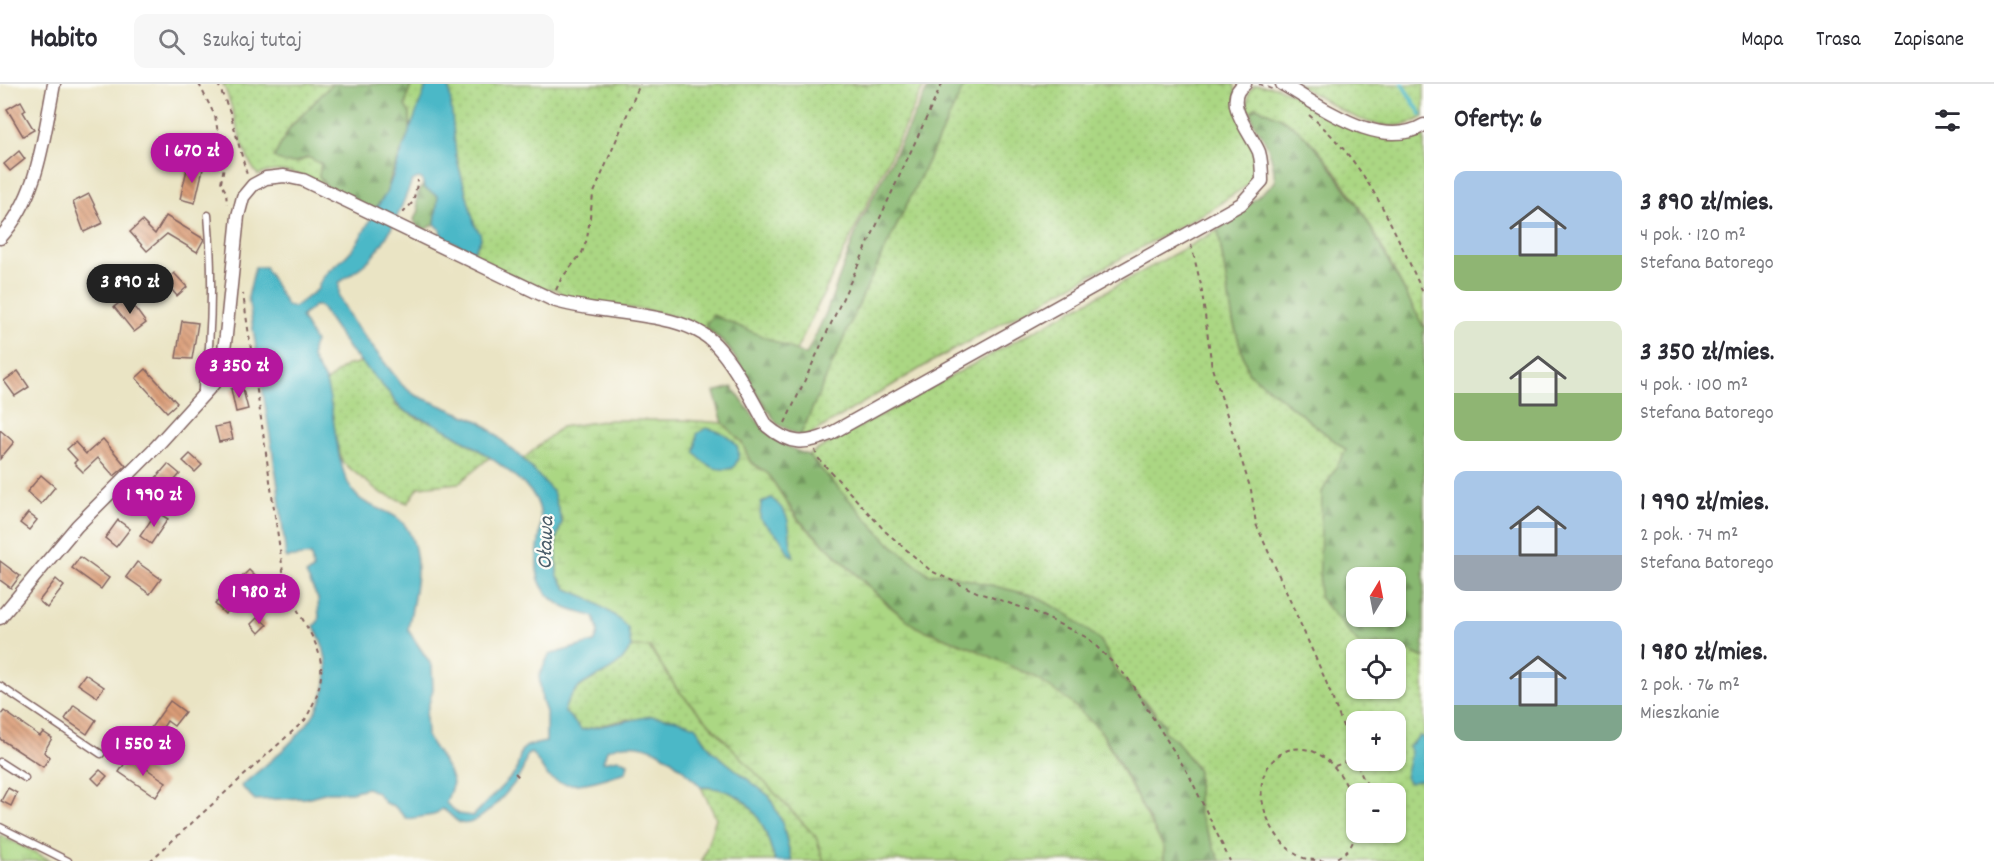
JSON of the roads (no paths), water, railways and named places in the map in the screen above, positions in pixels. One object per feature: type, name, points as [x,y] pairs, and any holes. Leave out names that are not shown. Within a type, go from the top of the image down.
[{"type":"street","points":[[0,238],[23,208],[30,192],[54,84]]},
{"type":"street","points":[[0,618],[76,526],[214,383],[222,364],[238,216],[243,197],[253,185],[273,176],[289,176],[303,180],[538,295],[568,305],[669,320],[694,328],[716,344],[766,426],[778,436],[811,442],[831,434],[1240,204],[1262,181],[1258,150],[1237,110],[1237,96],[1245,84]]},
{"type":"street","points":[[1278,87],[1355,125],[1392,132],[1408,131],[1424,125]]},
{"type":"lane","points":[[203,396],[201,391],[208,350],[211,300],[212,261],[208,215]]},
{"type":"lane","points":[[0,686],[101,754]]},
{"type":"lane","points":[[0,762],[25,778]]},
{"type":"lane","points":[[0,827],[68,861]]},
{"type":"water","name":"Oława","points":[[427,84],[449,84],[456,156],[475,226],[481,239],[473,252],[441,236],[440,229],[435,224],[438,196],[424,188],[422,179],[418,178],[412,181],[395,221],[379,249],[365,264],[339,283],[339,297],[353,322],[402,385],[415,395],[481,422],[523,459],[553,492],[562,522],[556,540],[557,575],[567,589],[588,598],[614,615],[628,628],[631,647],[621,661],[580,686],[568,700],[564,711],[582,730],[651,716],[674,719],[695,726],[712,751],[769,796],[782,822],[792,861],[775,861],[759,819],[743,800],[732,793],[701,787],[671,759],[647,747],[635,745],[621,745],[607,750],[603,762],[618,759],[628,763],[626,772],[597,781],[575,784],[565,784],[548,776],[531,753],[527,755],[523,769],[503,797],[485,814],[468,823],[459,822],[442,809],[434,815],[407,819],[394,806],[385,803],[376,792],[367,788],[351,792],[328,792],[306,798],[255,800],[241,786],[280,753],[312,717],[322,698],[327,676],[325,652],[314,626],[319,620],[318,599],[306,574],[313,570],[311,555],[286,558],[278,486],[248,297],[255,267],[265,267],[287,306],[294,307],[318,289],[326,273],[354,247],[386,194]],"holes":[[[314,306],[320,306],[349,349],[400,407],[462,439],[527,487],[540,510],[541,524],[537,553],[540,581],[548,595],[564,607],[594,617],[597,624],[598,633],[594,642],[549,655],[539,676],[542,701],[546,712],[546,742],[527,746],[521,751],[516,772],[473,816],[459,814],[446,803],[453,783],[449,771],[427,737],[426,715],[433,689],[432,666],[408,630],[417,568],[414,544],[404,524],[398,518],[369,505],[357,496],[349,486],[344,473],[326,383],[314,363],[312,348],[315,342],[301,317]]]},
{"type":"water","points":[[706,428],[721,433],[733,441],[738,453],[733,468],[712,467],[695,453],[697,434]]},
{"type":"water","points":[[771,498],[779,505],[787,519],[794,557],[789,554],[781,539],[760,519],[761,503]]},
{"type":"water","points":[[1420,736],[1424,738],[1424,779],[1409,783],[1405,777],[1411,752],[1409,746]]},
{"type":"waterway","points":[[1402,84],[1421,114]]}]
